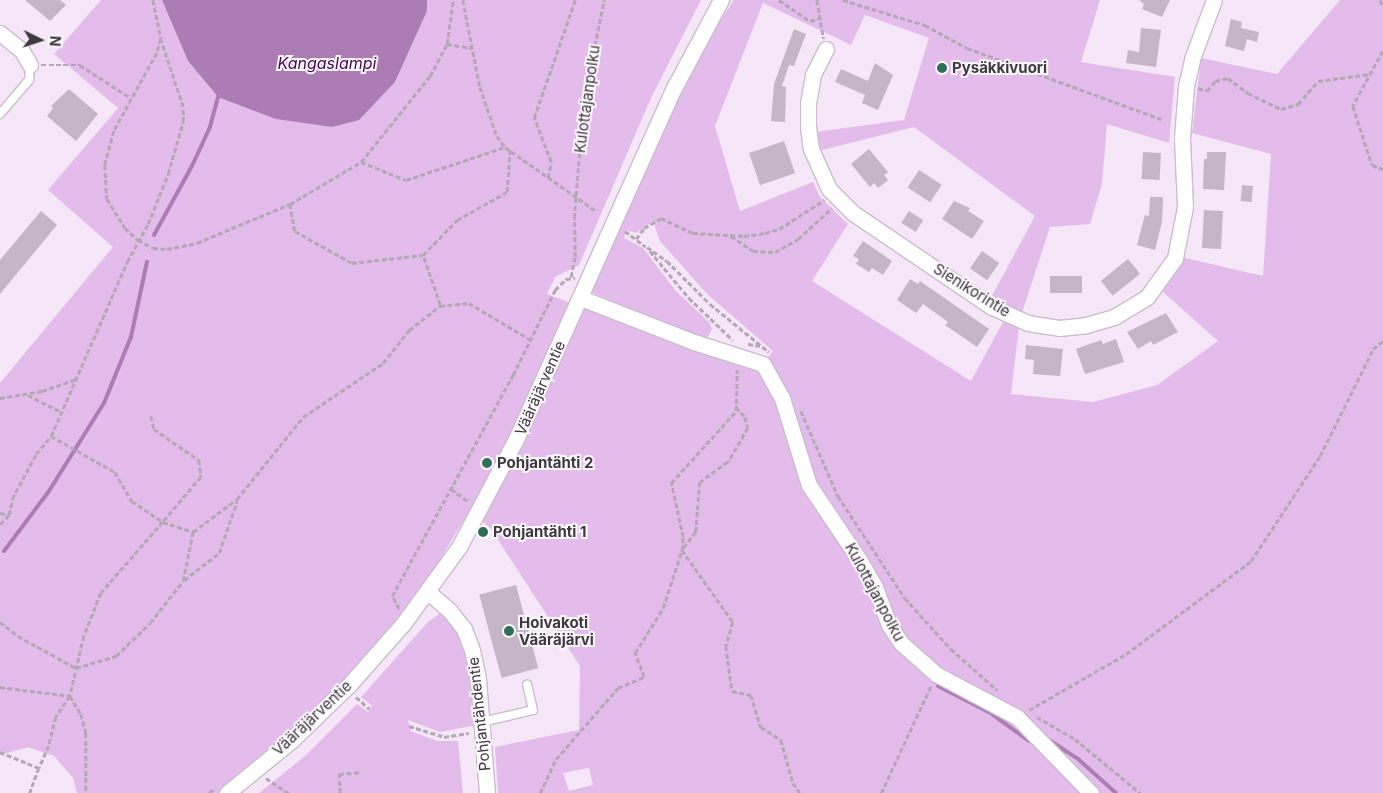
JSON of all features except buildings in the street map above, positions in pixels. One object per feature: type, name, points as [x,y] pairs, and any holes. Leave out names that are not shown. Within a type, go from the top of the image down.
[{"type":"street","name":"Vääräjärventie","points":[[225,788],[292,740],[342,691],[428,591],[485,502],[578,292],[675,86],[721,0]]},
{"type":"street","name":"Sienikorintie","points":[[826,49],[813,75],[808,103],[808,126],[818,168],[837,197],[853,213],[992,307],[1028,323],[1060,328],[1086,325],[1114,317],[1147,297],[1175,258],[1182,236],[1185,207],[1182,138],[1186,86],[1192,59],[1214,0]]},
{"type":"street","points":[[0,33],[22,51],[30,65]]},
{"type":"street","name":"Kulottajanpolku","points":[[578,292],[694,342],[763,364],[775,383],[809,485],[868,574],[889,625],[907,650],[936,674],[1021,712],[1091,793]]},
{"type":"street","name":"Pohjantähdentie","points":[[428,591],[450,611],[464,629],[478,679],[487,793]]},
{"type":"lane","points":[[0,114],[29,80],[30,65]]},
{"type":"lane","points":[[482,726],[533,710],[527,685]]},
{"type":"path","points":[[0,524],[9,514],[12,499],[36,454],[51,436],[60,411],[76,380],[159,197],[183,122],[181,97],[160,39],[153,0]]},
{"type":"path","points":[[160,39],[157,53],[114,131],[105,165],[108,199],[125,228],[138,240],[153,248],[179,248],[198,243],[290,204],[361,162],[430,76],[447,44],[453,0]]},
{"type":"path","points":[[463,0],[489,120],[505,147],[596,211]]},
{"type":"path","points":[[548,178],[551,162],[534,118],[575,0]]},
{"type":"path","name":"Kulottajanpolku","points":[[571,277],[584,97],[604,0]]},
{"type":"path","points":[[779,0],[810,21],[820,18]]},
{"type":"path","points":[[817,0],[826,49]]},
{"type":"path","points":[[844,0],[925,25],[967,48],[1161,119]]},
{"type":"path","points":[[1380,0],[1383,6]]},
{"type":"path","points":[[447,44],[472,48]]},
{"type":"path","points":[[1383,51],[1353,106],[1372,165],[1383,170]]},
{"type":"path","points":[[30,65],[80,64],[131,98]]},
{"type":"path","points":[[1186,86],[1207,91],[1215,80],[1228,78],[1248,93],[1281,109],[1298,104],[1318,82],[1371,74]]},
{"type":"path","points":[[361,162],[406,180],[505,147]]},
{"type":"path","points":[[290,204],[295,231],[352,263],[423,255],[457,220],[507,192],[510,150]]},
{"type":"path","points":[[730,235],[762,254],[784,249],[812,228],[837,197]]},
{"type":"path","points":[[636,239],[644,228],[661,218],[694,233],[754,235],[779,229],[837,197]]},
{"type":"path","points":[[623,230],[667,261],[710,304],[775,358]]},
{"type":"path","points":[[540,793],[556,760],[618,688],[644,677],[635,653],[663,608],[682,550],[683,537],[671,483],[736,407],[743,357],[689,298],[647,248]]},
{"type":"path","points":[[423,255],[440,306]]},
{"type":"path","points":[[400,610],[392,596],[531,340],[559,283],[571,277],[578,279],[578,292]]},
{"type":"path","points":[[183,581],[193,532],[237,499],[303,417],[383,363],[409,330],[440,306],[469,303],[531,340]]},
{"type":"path","points":[[1021,712],[1126,654],[1251,561],[1320,456],[1373,349],[1383,341]]},
{"type":"path","points":[[0,398],[26,394],[76,380]]},
{"type":"path","points":[[26,394],[60,411]]},
{"type":"path","points":[[682,550],[696,532],[700,482],[728,462],[748,428],[745,417],[736,407]]},
{"type":"path","points":[[799,407],[838,496],[904,598],[951,649],[1001,694]]},
{"type":"path","points":[[30,793],[49,746],[56,717],[70,696],[84,636],[101,593],[201,477],[199,460],[154,429],[151,416]]},
{"type":"path","points":[[51,436],[114,472],[132,501],[164,522],[193,532]]},
{"type":"path","points":[[451,489],[471,505],[474,497]]},
{"type":"path","points":[[0,622],[18,636],[76,668],[116,656],[150,624],[183,581],[219,553],[237,499]]},
{"type":"path","points":[[0,512],[9,514]]},
{"type":"path","points":[[682,550],[733,622],[726,646],[732,691],[752,695],[762,727],[781,740],[793,783],[800,793]]},
{"type":"path","points":[[393,618],[405,603]]},
{"type":"path","points":[[881,793],[896,767],[936,674]]},
{"type":"path","points":[[0,687],[70,696]]},
{"type":"path","points":[[70,696],[81,714],[86,733],[86,793]]},
{"type":"path","points":[[354,696],[370,709]]},
{"type":"path","points":[[1021,712],[1075,739],[1140,793]]},
{"type":"path","points":[[410,726],[444,737],[482,726]]},
{"type":"path","points":[[0,752],[39,768]]},
{"type":"path","points":[[340,793],[339,774],[360,772]]},
{"type":"path","points":[[266,778],[288,793]]},
{"type":"path","points":[[209,793],[225,788]]},
{"type":"shaded area","points":[[101,0],[162,0],[188,61],[218,97],[227,100],[395,82],[427,11],[427,0],[701,0],[651,98],[579,265],[555,277],[547,294],[694,350],[767,359],[773,351],[707,294],[660,241],[653,221],[636,233],[626,230],[624,238],[643,248],[676,291],[709,322],[712,329],[707,339],[704,341],[591,292],[678,97],[703,47],[734,0],[1100,0],[1081,62],[1175,77],[1169,143],[1107,124],[1102,184],[1090,224],[1050,227],[1022,313],[992,296],[1035,216],[914,127],[818,151],[815,132],[904,120],[929,38],[865,15],[851,45],[763,3],[715,126],[740,211],[813,182],[820,197],[848,224],[812,281],[971,381],[1003,322],[1019,327],[1011,394],[1093,402],[1157,385],[1218,341],[1163,292],[1181,257],[1263,276],[1271,154],[1192,133],[1201,58],[1277,74],[1340,0],[1383,0],[1383,793],[498,793],[495,747],[579,730],[580,666],[491,529],[470,510],[427,581],[370,653],[320,706],[222,793],[77,793],[73,778],[54,756],[28,747],[0,755],[0,383],[113,247],[48,190],[118,108],[54,54]],"holes":[[[589,768],[593,785],[569,791],[563,773]]]},
{"type":"shaded area","points":[[442,612],[457,633],[466,653],[477,725],[440,732],[408,720],[411,731],[437,741],[458,741],[463,793],[259,793],[305,756],[357,704],[368,712],[372,706],[361,697],[428,622]]},
{"type":"water","name":"Kangaslampi","points":[[162,0],[427,0],[427,11],[395,82],[359,120],[332,127],[276,119],[218,97],[188,61]]},
{"type":"waterway","points":[[154,235],[192,166],[210,127],[218,97]]},
{"type":"waterway","points":[[4,551],[49,491],[104,403],[131,337],[147,262]]},
{"type":"waterway","points":[[938,686],[989,712],[1029,741]]},
{"type":"waterway","points":[[1049,740],[1078,759],[1116,793]]},
{"type":"place","name":"Pysäkkivuori","points":[[942,68]]},
{"type":"place","name":"Pohjantähti 2","points":[[487,463]]},
{"type":"place","name":"Pohjantähti 1","points":[[483,532]]},
{"type":"place","name":"Hoivakoti Vääräjärvi","points":[[509,631]]}]
